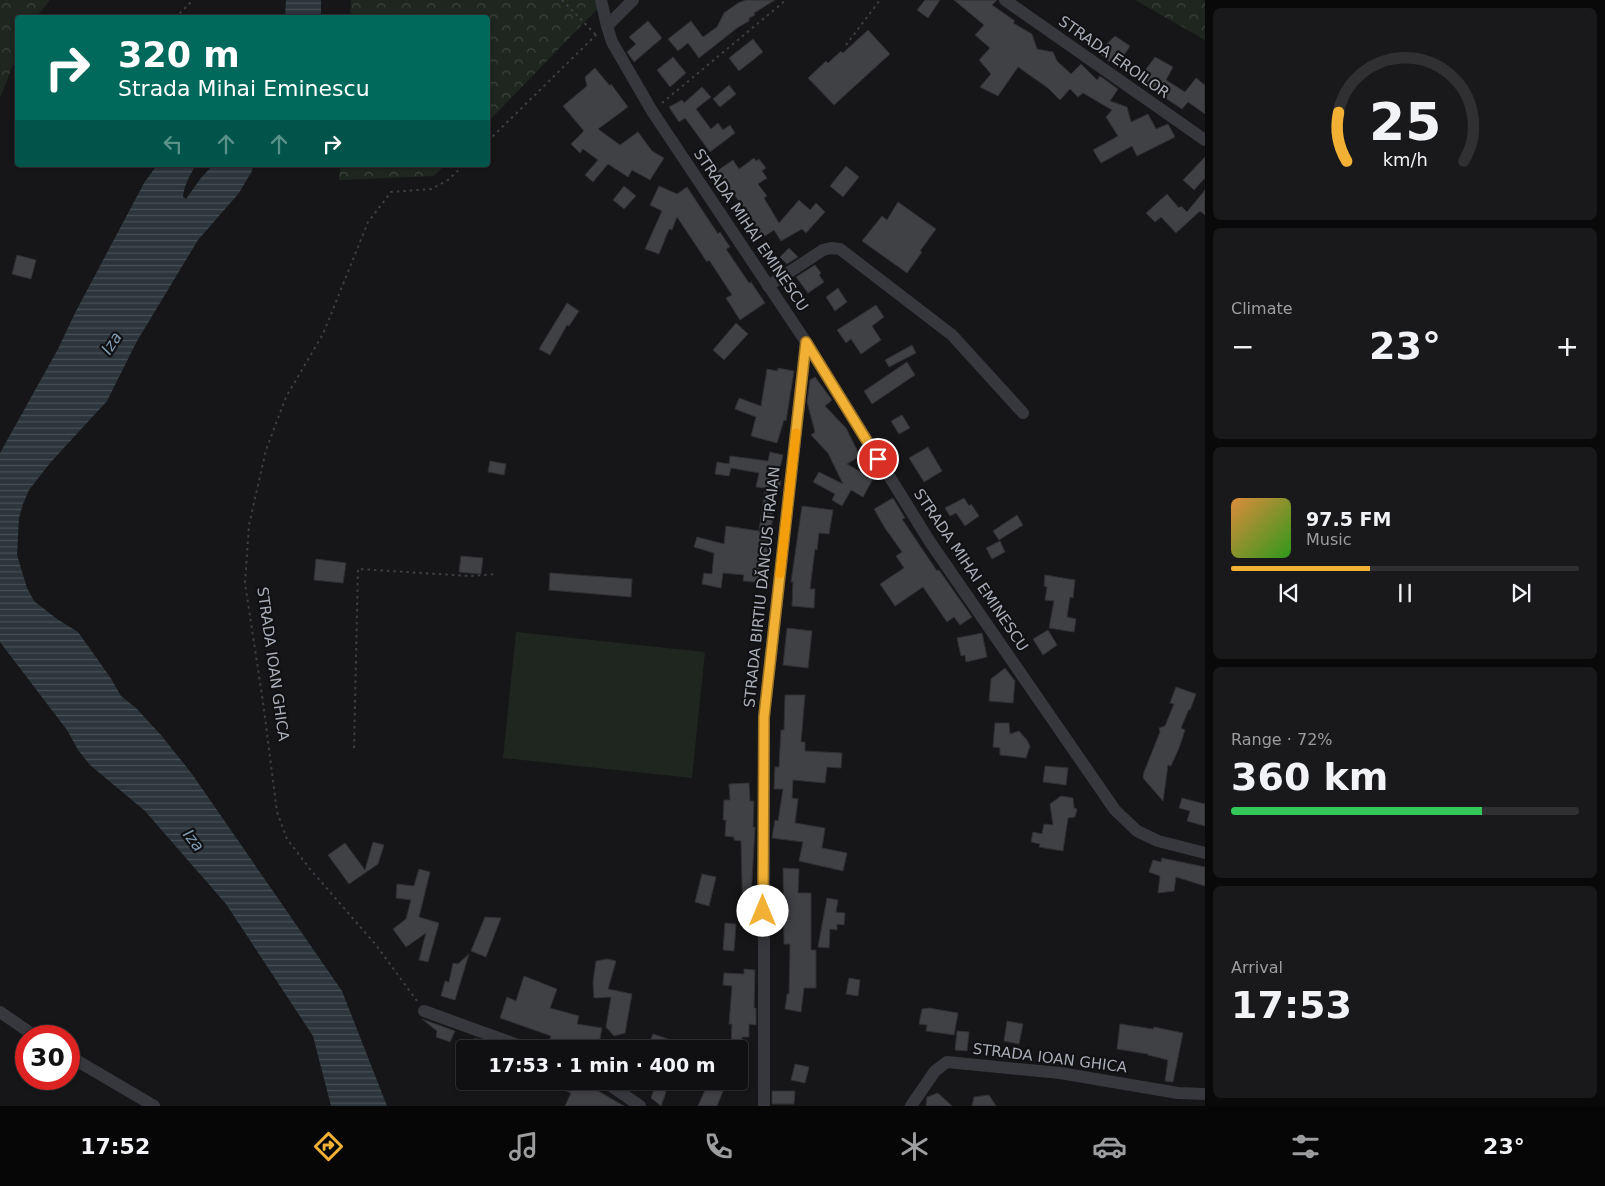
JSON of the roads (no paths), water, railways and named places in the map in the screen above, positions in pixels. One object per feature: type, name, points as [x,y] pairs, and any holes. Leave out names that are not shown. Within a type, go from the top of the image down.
[{"type":"street","name":"STRADA MIHAI EMINESCU","points":[[601,0],[612,42],[652,111],[806,342],[930,542],[1115,810],[1136,831],[1158,841],[1205,853]]},
{"type":"street","points":[[607,26],[633,0]]},
{"type":"street","name":"STRADA EROILOR","points":[[1005,0],[1205,140]]},
{"type":"street","points":[[768,286],[822,250],[840,249],[952,335],[1022,413]]},
{"type":"street","name":"STRADA BIRTIU DĂNCUS TRAIAN","points":[[764,1106],[764,717],[806,342]]},
{"type":"street","points":[[424,1011],[504,1040]]},
{"type":"street","points":[[0,1012],[19,1025]]},
{"type":"street","points":[[80,1062],[154,1106]]},
{"type":"street","name":"STRADA IOAN GHICA","points":[[911,1106],[935,1071],[946,1062],[1060,1073],[1178,1093],[1205,1094]]},
{"type":"street","points":[[617,1090],[640,1106]]},
{"type":"water","points":[[286,0],[321,0],[321,15],[285,15]]},
{"type":"water","name":"Iza","points":[[156,167],[195,167],[185,188],[183,197],[186,199],[211,167],[253,167],[239,193],[198,240],[137,341],[107,401],[50,463],[29,490],[19,518],[17,555],[27,588],[34,601],[78,632],[121,696],[136,708],[161,735],[192,774],[342,991],[387,1106],[331,1106],[313,1036],[226,904],[145,811],[90,765],[78,750],[67,730],[0,642],[0,453],[58,349],[144,183]]}]
